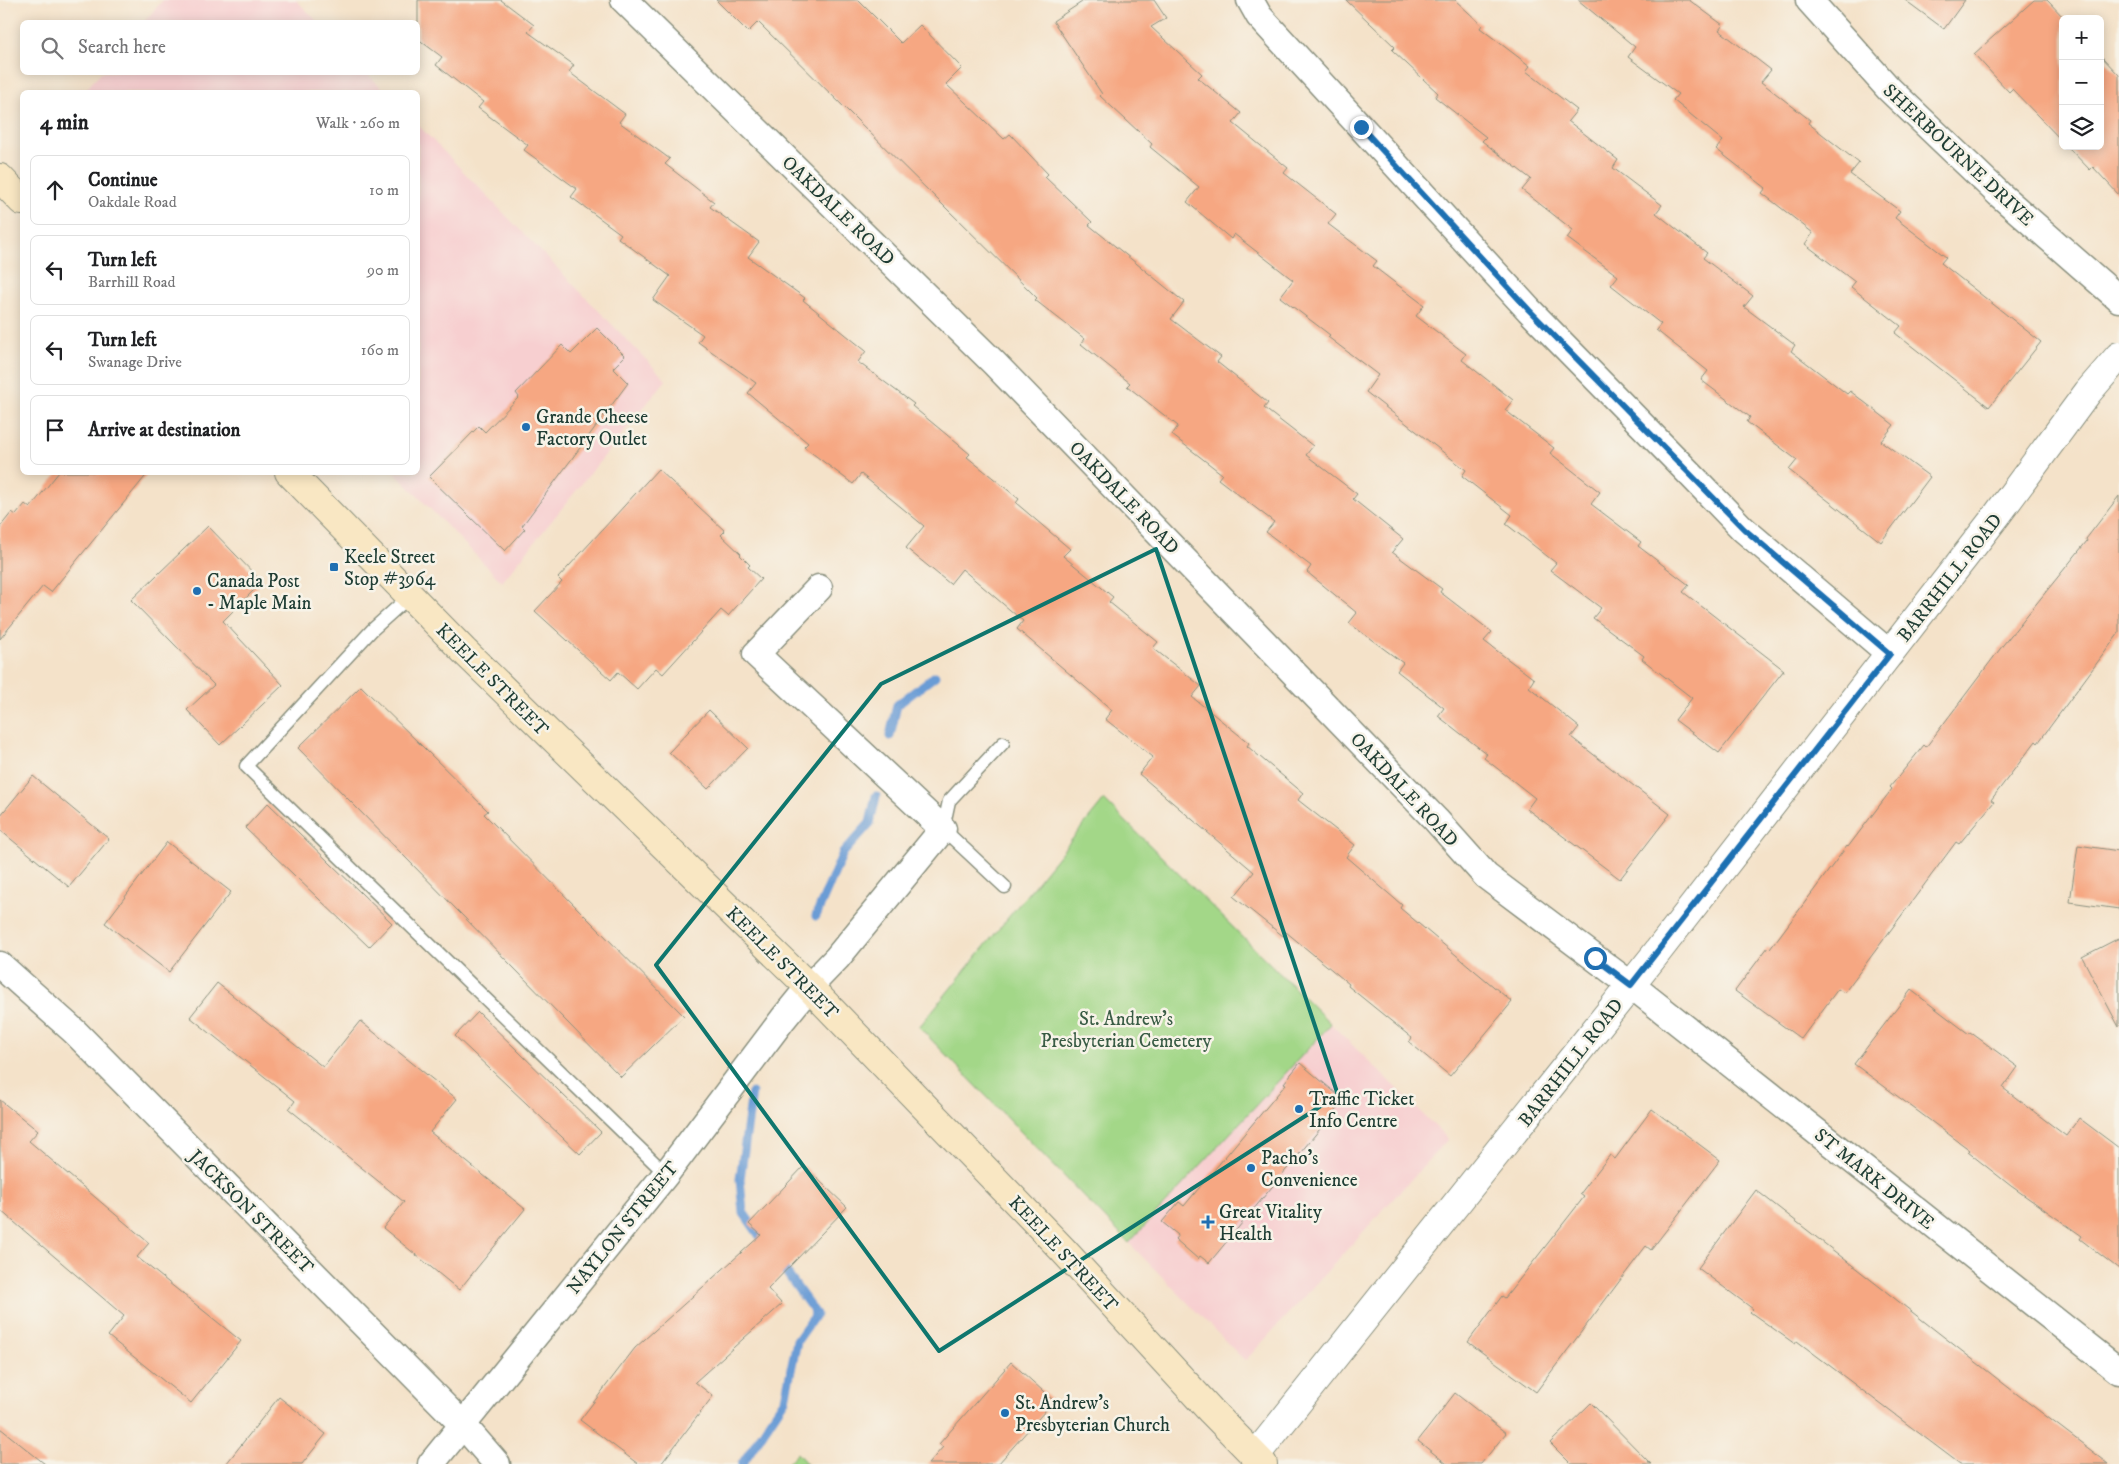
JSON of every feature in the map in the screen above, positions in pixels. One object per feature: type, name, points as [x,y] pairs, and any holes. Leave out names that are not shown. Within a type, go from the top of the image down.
[{"type":"main road","points":[[0,178],[20,199]]},
{"type":"main road","name":"KEELE STREET","points":[[292,475],[464,651],[809,987],[1055,1242],[1211,1412],[1259,1460]]},
{"type":"street","name":"OAKDALE ROAD","points":[[624,0],[994,363],[1430,813],[1486,876],[1631,985]]},
{"type":"street","points":[[1250,0],[1259,16],[1529,310],[1589,372],[1744,529],[1890,654]]},
{"type":"street","name":"SHERBOURNE DRIVE","points":[[1808,0],[1889,90],[1999,194],[2119,299]]},
{"type":"street","name":"BARRHILL ROAD","points":[[1259,1460],[1890,654],[2088,392],[2119,356]]},
{"type":"street","points":[[818,588],[756,654],[942,829]]},
{"type":"street","name":"NAYLON STREET","points":[[431,1464],[666,1174],[809,987],[837,958],[942,829]]},
{"type":"street","name":"JACKSON STREET","points":[[0,965],[75,1032],[463,1425],[497,1464]]},
{"type":"street","name":"ST MARK DRIVE","points":[[1631,985],[2119,1371]]},
{"type":"lane","points":[[411,595],[372,630],[246,766],[666,1174]]},
{"type":"lane","points":[[1003,743],[949,801],[942,829],[1005,887]]},
{"type":"highlighted area","points":[[1156,549],[1338,1095],[939,1351],[656,965],[881,684]]},
{"type":"shaded area","points":[[163,0],[296,0],[316,20],[146,20]]},
{"type":"shaded area","points":[[98,75],[368,75],[384,90],[86,90]]},
{"type":"shaded area","points":[[420,127],[666,380],[502,582],[397,475],[420,475]]},
{"type":"shaded area","points":[[1331,1024],[1448,1139],[1245,1361],[1129,1243]]},
{"type":"green space","name":"St. Andrew's Presbyterian Cemetery","points":[[1104,800],[1331,1024],[1129,1243],[919,1027]]},
{"type":"green space","points":[[797,1453],[807,1464],[787,1464]]},
{"type":"building","points":[[418,0],[501,0],[534,25],[528,32],[574,65],[569,72],[625,114],[619,122],[670,159],[665,164],[714,202],[710,207],[759,242],[748,257],[805,298],[803,300],[866,351],[858,362],[914,404],[912,406],[970,454],[967,457],[1019,499],[1016,503],[1070,549],[1063,556],[1113,597],[1109,602],[1158,642],[1153,648],[1201,686],[1192,697],[1249,743],[1247,746],[1303,793],[1298,800],[1355,845],[1346,857],[1402,905],[1400,908],[1512,1002],[1450,1076],[1409,1042],[1412,1038],[1348,986],[1349,984],[1286,932],[1283,936],[1234,897],[1254,872],[1139,774],[1153,757],[1105,719],[1112,710],[1017,629],[1023,621],[962,569],[950,584],[906,548],[924,526],[861,474],[853,484],[804,447],[808,443],[748,393],[756,383],[698,342],[703,335],[653,300],[670,276],[618,238],[621,234],[571,197],[577,189],[524,150],[528,145],[478,108],[483,102],[436,65],[442,57],[420,40],[420,20],[418,20]]},
{"type":"building","points":[[716,0],[858,0],[901,43],[920,25],[962,68],[946,84],[1004,139],[1010,134],[1048,174],[1045,177],[1092,222],[1089,225],[1184,302],[1171,319],[1221,357],[1217,362],[1268,403],[1264,408],[1313,446],[1306,455],[1357,494],[1353,499],[1403,539],[1392,552],[1442,589],[1440,592],[1492,632],[1484,641],[1534,679],[1529,687],[1579,727],[1571,737],[1670,814],[1620,879],[1527,809],[1535,798],[1484,758],[1487,754],[1438,716],[1444,708],[1397,671],[1403,663],[1349,623],[1357,613],[1307,572],[1311,566],[1266,532],[1274,522],[1218,479],[1222,474],[1172,435],[1178,426],[1127,386],[1130,383],[1081,344],[1085,339],[1035,300],[1037,298],[758,22],[748,32]]},
{"type":"building","points":[[1085,0],[1154,0],[1166,18],[1151,27],[1202,74],[1198,78],[1241,113],[1233,123],[1288,168],[1284,173],[1336,214],[1328,224],[1377,261],[1373,266],[1424,305],[1416,316],[1466,354],[1462,360],[1513,400],[1505,410],[1554,448],[1550,453],[1600,492],[1591,504],[1641,542],[1638,546],[1689,585],[1683,592],[1784,670],[1719,753],[1675,720],[1692,698],[1642,659],[1644,656],[1593,618],[1601,608],[1550,570],[1556,563],[1506,524],[1512,515],[1462,476],[1466,470],[1366,392],[1378,375],[1280,297],[1293,280],[1234,234],[1231,239],[1187,202],[1199,187],[1150,147],[1152,144],[1100,96],[1102,94],[1053,21]]},
{"type":"building","points":[[1346,0],[1455,0],[1482,25],[1480,28],[1530,66],[1526,71],[1577,110],[1568,121],[1618,160],[1613,168],[1662,205],[1656,213],[1707,253],[1703,258],[1753,296],[1744,307],[1795,345],[1791,351],[1847,394],[1850,391],[1894,425],[1881,441],[1930,477],[1881,542],[1789,470],[1797,460],[1747,422],[1750,417],[1701,380],[1708,371],[1656,330],[1661,324],[1611,285],[1618,276],[1567,238],[1573,230],[1522,190],[1531,179],[1482,141],[1486,137],[1435,97],[1438,93],[1392,50],[1395,47]]},
{"type":"building","points":[[1578,0],[1689,0],[1723,25],[1719,30],[1771,70],[1761,82],[1810,120],[1808,123],[1859,163],[1850,174],[1900,211],[1895,218],[1946,257],[1941,263],[2041,342],[1989,407],[1895,333],[1901,326],[1851,287],[1855,282],[1805,244],[1813,233],[1762,193],[1766,188],[1716,149],[1723,141],[1673,100],[1678,94],[1628,57],[1635,47]]},
{"type":"building","points":[[1905,0],[1965,0],[1944,29]]},
{"type":"building","points":[[2034,0],[2047,0],[2061,15],[2059,15],[2059,138],[2012,89],[2009,92],[1974,54]]},
{"type":"building","points":[[2104,59],[2119,75],[2119,195],[2093,167],[2090,170],[2071,150],[2104,150]]},
{"type":"building","points":[[597,328],[625,356],[613,368],[628,383],[522,526],[525,529],[505,551],[429,477],[479,426],[485,432],[519,397],[516,393],[562,345],[571,354]]},
{"type":"building","points":[[658,469],[725,531],[721,535],[741,554],[750,565],[748,567],[761,579],[728,616],[721,610],[663,674],[656,668],[637,689],[618,672],[611,680],[535,611],[562,582],[558,578]]},
{"type":"building","points":[[57,475],[147,475],[51,592],[43,586],[0,639],[0,527],[12,512],[16,515],[25,504],[30,508]]},
{"type":"building","points":[[2119,496],[2119,633],[2038,743],[2036,741],[1991,800],[1994,802],[1959,844],[1956,842],[1844,993],[1838,989],[1801,1039],[1735,991],[1768,947],[1770,949],[1848,847],[1892,789],[1890,787],[1924,745],[1926,747],[2003,645],[2087,541],[2086,539]]},
{"type":"building","points":[[208,526],[262,582],[223,621],[283,685],[220,745],[187,710],[214,685],[131,600]]},
{"type":"building","points":[[361,686],[488,811],[484,814],[684,1016],[621,1077],[298,748]]},
{"type":"building","points":[[709,710],[748,748],[708,789],[669,752]]},
{"type":"building","points":[[33,776],[109,839],[69,887],[0,830],[0,816]]},
{"type":"building","points":[[268,803],[392,923],[369,947],[245,828]]},
{"type":"building","points":[[167,842],[231,892],[169,972],[105,923]]},
{"type":"building","points":[[2078,845],[2119,851],[2119,909],[2070,902]]},
{"type":"building","points":[[2119,938],[2119,1027],[2082,957]]},
{"type":"building","points":[[217,983],[323,1067],[360,1021],[457,1099],[430,1132],[525,1209],[459,1290],[383,1228],[404,1202],[289,1109],[295,1101],[190,1017]]},
{"type":"building","points":[[1911,990],[1969,1034],[1970,1032],[2018,1067],[2003,1088],[2066,1136],[2079,1118],[2119,1148],[2119,1269],[2080,1239],[2082,1236],[2011,1186],[1968,1152],[1970,1150],[1854,1064]]},
{"type":"building","points":[[478,1012],[601,1132],[580,1154],[455,1036]]},
{"type":"building","points":[[1300,1063],[1344,1100],[1209,1263],[1200,1256],[1198,1259],[1175,1239],[1178,1235],[1162,1222],[1179,1202],[1184,1206],[1286,1084],[1284,1083]]},
{"type":"building","points":[[0,1100],[38,1131],[29,1141],[149,1243],[137,1257],[241,1341],[191,1403],[108,1336],[124,1316],[0,1210]]},
{"type":"building","points":[[1652,1109],[1720,1160],[1651,1250],[1646,1246],[1536,1392],[1468,1342],[1502,1296],[1505,1298],[1584,1197],[1580,1194],[1610,1155],[1615,1159]]},
{"type":"building","points":[[804,1166],[847,1207],[768,1289],[782,1304],[695,1382],[713,1396],[661,1464],[638,1464],[580,1420],[635,1348],[761,1235],[749,1224]]},
{"type":"building","points":[[1756,1190],[2109,1464],[1960,1464],[1797,1341],[1795,1344],[1750,1312],[1753,1309],[1698,1268]]},
{"type":"building","name":"St. Andrew's Presbyterian Church","points":[[1011,1362],[1054,1401],[998,1464],[928,1464],[943,1447],[939,1444]]},
{"type":"building","points":[[1455,1393],[1506,1433],[1481,1464],[1447,1464],[1418,1441]]},
{"type":"building","points":[[279,1397],[326,1434],[302,1464],[226,1464]]},
{"type":"building","points":[[1591,1403],[1651,1464],[1571,1464],[1550,1443]]},
{"type":"building","points":[[0,1428],[45,1464],[0,1464]]},
{"type":"waterway","points":[[890,736],[897,705],[935,676]]},
{"type":"waterway","points":[[816,916],[843,853],[870,823],[876,796]]},
{"type":"waterway","points":[[752,1093],[740,1179],[743,1212],[766,1245]]},
{"type":"waterway","points":[[742,1464],[785,1399],[797,1341],[816,1314],[778,1261]]},
{"type":"place","name":"Grande Cheese Factory Outlet","points":[[526,427]]},
{"type":"place","name":"Keele Street Stop #3964","points":[[334,567]]},
{"type":"place","name":"Canada Post - Maple Main","points":[[197,591]]},
{"type":"place","name":"Traffic Ticket Info Centre","points":[[1299,1109]]},
{"type":"place","name":"Pacho's Convenience","points":[[1251,1168]]},
{"type":"place","name":"Great Vitality Health","points":[[1208,1222]]},
{"type":"place","name":"St. Andrew's Presbyterian Church","points":[[1005,1413]]},
{"type":"route","points":[[1361,127],[1529,310],[1744,529],[1890,654],[1631,985],[1595,958]]}]
